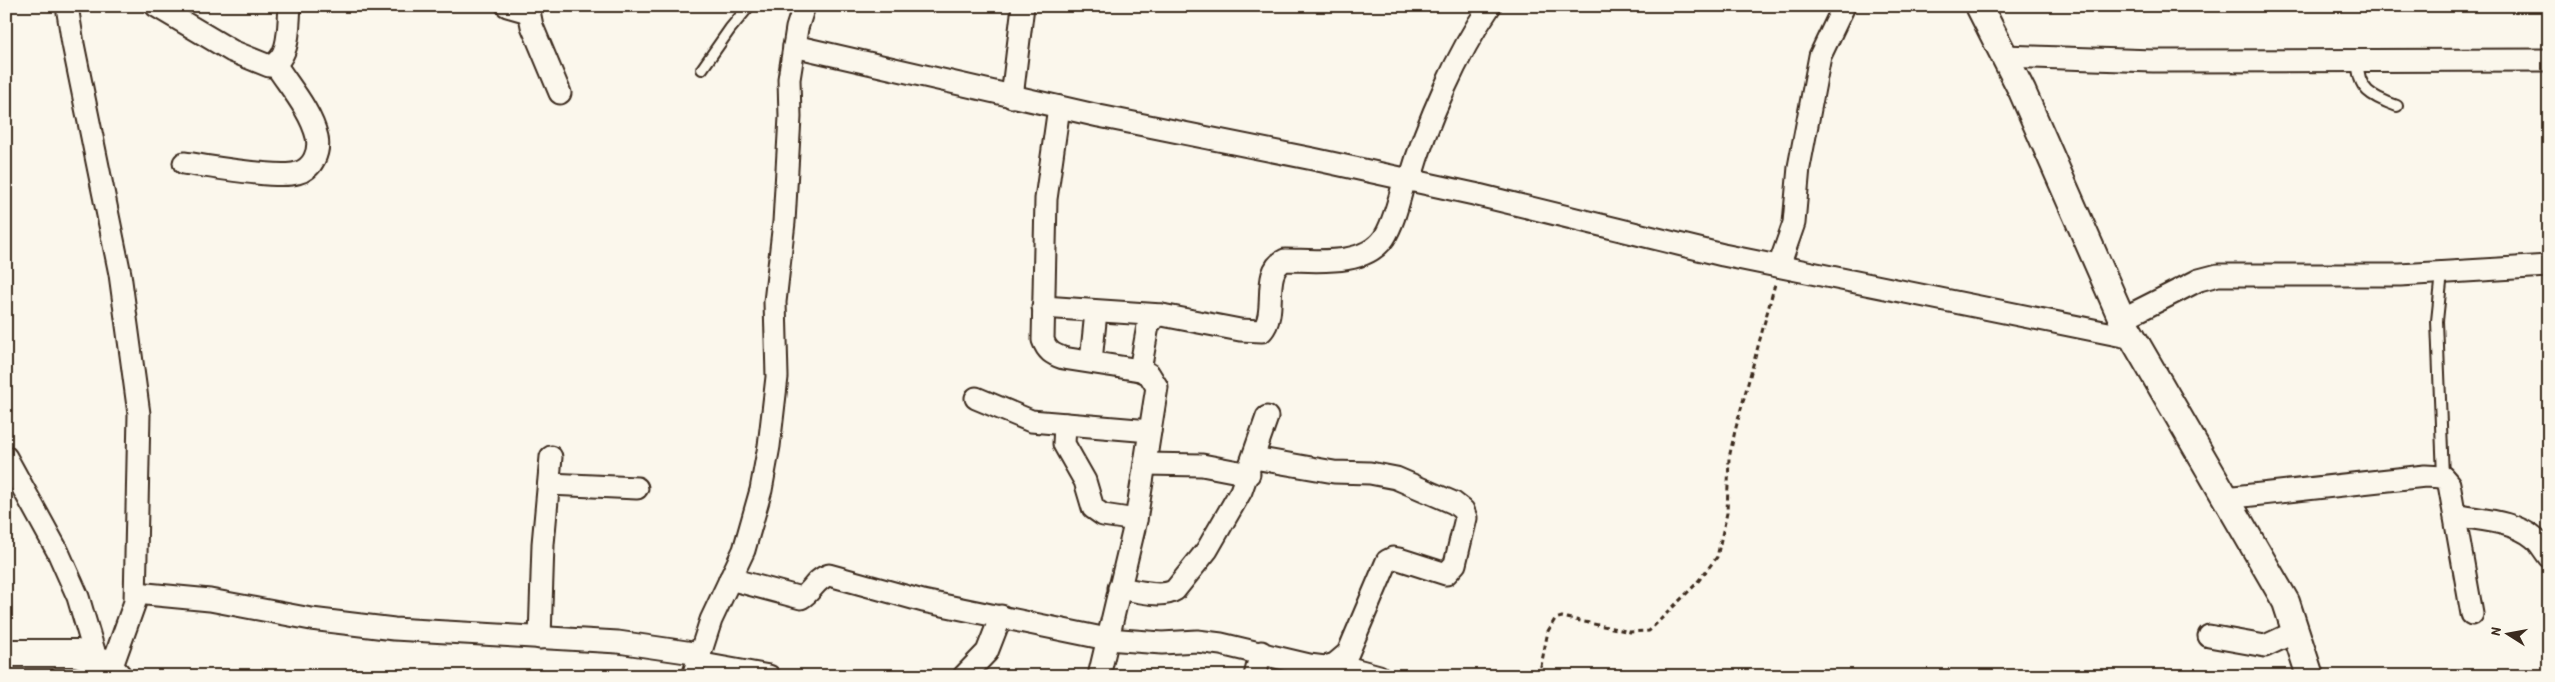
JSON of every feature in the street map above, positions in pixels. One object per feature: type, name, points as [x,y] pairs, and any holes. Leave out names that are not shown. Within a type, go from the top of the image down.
[{"type":"street","points":[[67,6],[120,274],[139,414],[136,593],[131,619],[108,668]]},
{"type":"street","points":[[156,6],[232,52],[269,66],[282,58],[290,6]]},
{"type":"street","points":[[507,6],[528,9],[560,94]]},
{"type":"street","points":[[696,664],[711,620],[744,550],[761,490],[771,437],[777,377],[775,311],[785,205],[790,116],[789,78],[794,46],[804,6]]},
{"type":"street","points":[[1012,97],[1023,6]]},
{"type":"street","points":[[1044,307],[1162,315],[1240,330],[1262,331],[1269,320],[1273,273],[1278,263],[1285,260],[1348,258],[1370,251],[1384,238],[1419,149],[1469,38],[1490,6]]},
{"type":"street","points":[[1779,266],[1794,223],[1799,167],[1820,56],[1833,24],[1844,6]]},
{"type":"street","points":[[1979,6],[2022,91],[2127,329],[2286,602],[2310,676]]},
{"type":"street","points":[[794,46],[1012,97],[1408,180],[1779,266],[2127,329],[2199,280],[2218,275],[2400,275],[2549,266]]},
{"type":"street","points":[[2004,56],[2153,61],[2549,60]]},
{"type":"street","points":[[184,163],[296,174],[312,164],[317,150],[317,137],[306,111],[275,64]]},
{"type":"street","points":[[1059,107],[1046,199],[1043,340],[1046,349],[1052,355],[1063,358],[1092,361],[1140,370],[1150,374],[1157,388],[1136,520],[1099,676]]},
{"type":"street","points":[[1092,361],[1096,312]]},
{"type":"street","points":[[1140,370],[1150,321],[1162,315]]},
{"type":"street","points":[[976,398],[1025,420],[1150,431]]},
{"type":"street","points":[[1119,588],[1158,594],[1169,594],[1175,590],[1207,550],[1251,466],[1267,416]]},
{"type":"street","points":[[1065,424],[1064,444],[1085,481],[1093,508],[1103,515],[1136,520]]},
{"type":"street","points":[[6,457],[58,552],[108,668]]},
{"type":"street","points":[[540,638],[543,544],[551,457]]},
{"type":"street","points":[[730,579],[801,598],[809,593],[820,578],[829,575],[866,583],[900,595],[1107,639],[1162,643],[1197,641],[1261,652],[1307,670],[1335,664],[1348,653],[1387,561],[1393,558],[1446,574],[1451,571],[1464,530],[1466,518],[1463,510],[1416,484],[1396,478],[1370,473],[1251,466],[1146,464]]},
{"type":"street","points":[[2225,498],[2426,476],[2443,477],[2449,484],[2472,614]]},
{"type":"street","points":[[549,484],[637,488]]},
{"type":"street","points":[[2455,515],[2508,525],[2526,532],[2535,539],[2549,557]]},
{"type":"street","points":[[136,593],[210,600],[311,619],[385,628],[618,642],[696,664],[769,676]]},
{"type":"street","points":[[964,676],[987,652],[1001,616]]},
{"type":"street","points":[[2209,636],[2265,646],[2295,632]]},
{"type":"street","points":[[1255,676],[1261,652]]},
{"type":"street","points":[[6,653],[77,653],[108,668]]},
{"type":"street","points":[[1335,664],[1379,676]]},
{"type":"lane","points":[[702,69],[749,6]]},
{"type":"lane","points":[[2358,61],[2358,75],[2365,88],[2377,99],[2397,106]]},
{"type":"lane","points":[[2442,273],[2437,321],[2443,477]]},
{"type":"path","points":[[1538,676],[1548,632],[1555,619],[1562,618],[1630,632],[1649,631],[1696,584],[1717,557],[1727,513],[1729,458],[1779,266]]}]
